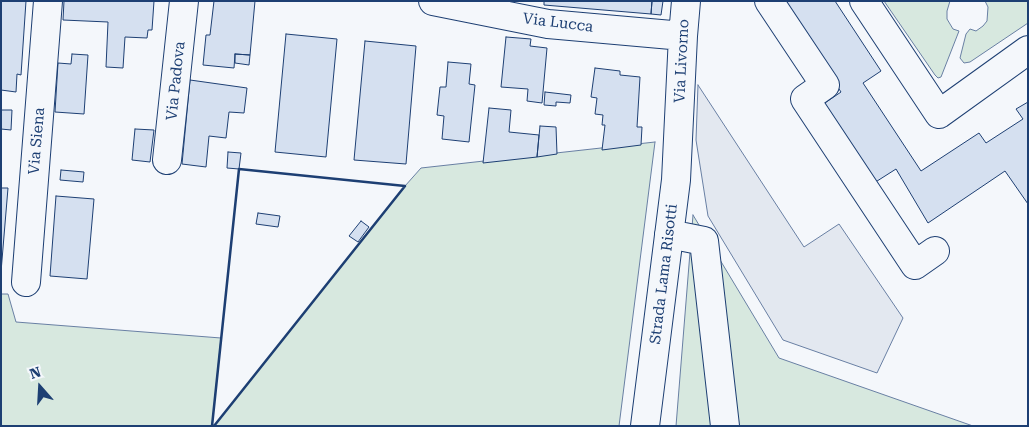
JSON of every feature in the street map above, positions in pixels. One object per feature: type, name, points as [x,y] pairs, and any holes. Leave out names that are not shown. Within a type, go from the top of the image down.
[{"type":"street","name":"Via Siena","points":[[26,282],[48,1]]},
{"type":"street","name":"Via Padova","points":[[167,160],[184,1]]},
{"type":"street","name":"Via Lucca","points":[[433,1],[509,9],[548,24],[683,36]]},
{"type":"street","name":"Via Livorno","points":[[679,121],[686,1]]},
{"type":"street","points":[[770,1],[825,85],[805,98],[915,265],[935,251]]},
{"type":"street","points":[[864,1],[939,114],[1028,50]]},
{"type":"street","name":"Strada Lama Risotti","points":[[645,426],[676,180],[679,121]]},
{"type":"street","points":[[669,234],[704,241],[725,426]]},
{"type":"shaded area","points":[[884,1],[950,1],[947,19],[953,29],[959,31],[941,77],[938,78],[935,75]]},
{"type":"shaded area","points":[[985,1],[1028,1],[1028,23],[970,62],[964,63],[960,58],[966,34],[970,29],[976,31],[987,21],[988,7]]},
{"type":"shaded area","points":[[698,85],[804,247],[839,224],[903,318],[877,373],[783,340],[708,216],[696,140]]},
{"type":"shaded area","points":[[655,142],[619,426],[214,426],[421,168]]},
{"type":"shaded area","points":[[693,215],[779,358],[973,426],[676,426]]},
{"type":"shaded area","points":[[1,294],[8,294],[16,322],[221,338],[212,426],[1,426]]},
{"type":"building","points":[[1,1],[26,1],[21,75],[17,74],[16,92],[1,90]]},
{"type":"building","points":[[64,1],[154,1],[152,30],[148,30],[147,38],[125,37],[123,68],[106,67],[108,22],[63,20]]},
{"type":"building","points":[[214,1],[255,1],[250,55],[235,54],[234,68],[203,65],[206,35],[210,35]]},
{"type":"building","points":[[544,1],[652,1],[651,14],[544,5]]},
{"type":"building","points":[[652,1],[663,1],[661,15],[651,14]]},
{"type":"building","points":[[781,1],[835,1],[881,71],[863,83],[921,171],[979,133],[986,143],[1023,119],[1016,109],[1028,102],[1028,204],[1005,171],[928,223],[896,169],[874,183],[822,105],[841,92]]},
{"type":"building","points":[[286,34],[337,39],[326,157],[275,152]]},
{"type":"building","points":[[506,37],[531,39],[530,46],[547,48],[542,103],[527,101],[528,89],[501,87]]},
{"type":"building","points":[[365,41],[416,46],[406,164],[354,160]]},
{"type":"building","points":[[72,54],[88,55],[84,114],[55,112],[58,63],[71,64]]},
{"type":"building","points":[[235,54],[250,55],[249,65],[235,63]]},
{"type":"building","points":[[448,62],[471,64],[469,84],[475,85],[469,142],[442,139],[444,116],[437,115],[440,87],[446,87]]},
{"type":"building","points":[[595,68],[620,71],[620,75],[640,77],[637,127],[642,127],[641,145],[602,150],[605,125],[602,125],[603,115],[595,114],[597,98],[591,97]]},
{"type":"building","points":[[190,80],[247,88],[244,113],[229,112],[226,138],[209,136],[206,167],[182,164]]},
{"type":"building","points":[[545,92],[571,95],[570,103],[556,102],[556,106],[544,105]]},
{"type":"building","points":[[489,108],[511,110],[509,132],[539,135],[537,157],[483,163]]},
{"type":"building","points":[[1,110],[12,110],[11,130],[1,129]]},
{"type":"building","points":[[540,126],[556,127],[557,154],[537,157]]},
{"type":"building","points":[[135,129],[154,130],[150,162],[132,160]]},
{"type":"building","points":[[228,152],[241,153],[239,169],[227,168]]},
{"type":"building","points":[[61,170],[84,172],[83,182],[60,180]]},
{"type":"building","points":[[1,188],[8,188],[1,272]]},
{"type":"building","points":[[56,196],[94,199],[87,279],[50,276]]},
{"type":"building","points":[[258,213],[280,216],[278,227],[256,224]]},
{"type":"building","points":[[361,221],[369,227],[358,242],[349,236]]},
{"type":"wall","points":[[212,426],[239,169],[405,186],[214,426]]}]
